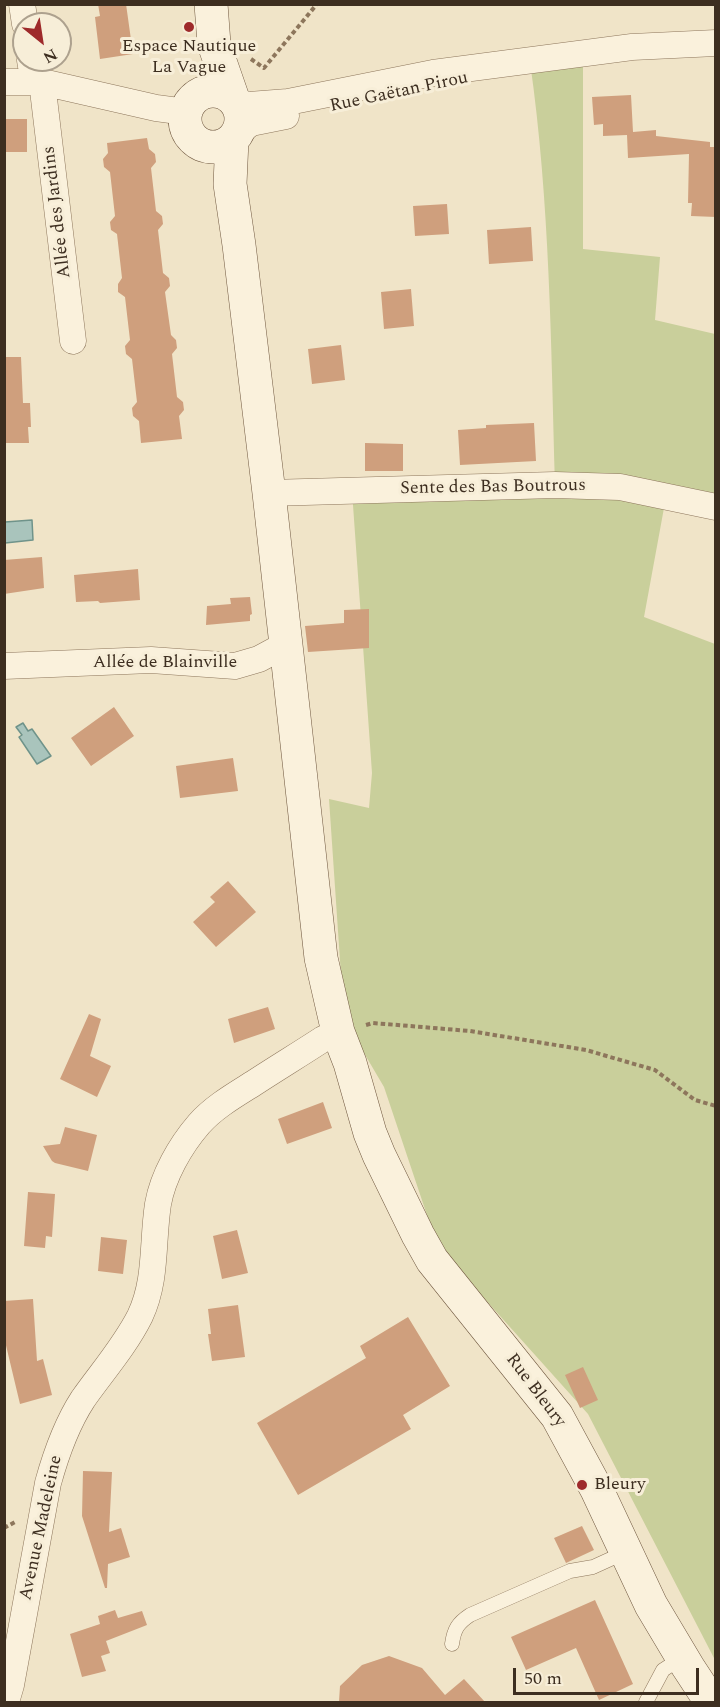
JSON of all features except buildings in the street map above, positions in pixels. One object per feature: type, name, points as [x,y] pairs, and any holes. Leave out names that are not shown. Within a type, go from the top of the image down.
[{"type":"street","points":[[211,4],[214,44],[235,118],[229,169],[231,196]]},
{"type":"street","name":"Rue Gaëtan Pirou","points":[[235,118],[245,126],[259,121],[434,87],[561,56],[632,47],[716,43]]},
{"type":"street","points":[[214,44],[207,75],[191,115],[206,146],[215,147],[224,145],[235,118]]},
{"type":"street","points":[[35,72],[42,82]]},
{"type":"street","points":[[4,82],[42,82],[191,115]]},
{"type":"street","name":"Allée des Jardins","points":[[42,82],[73,341]]},
{"type":"street","points":[[191,115],[210,91],[218,91],[235,118]]},
{"type":"street","points":[[191,115],[231,196]]},
{"type":"street","name":"Rue Bleury","points":[[231,196],[237,225],[269,493],[321,958],[338,1032],[390,1150],[412,1222],[425,1249],[557,1416],[629,1550],[651,1605],[686,1655]]},
{"type":"street","name":"Sente des Bas Boutrous","points":[[269,493],[555,485],[620,487],[716,507]]},
{"type":"street","name":"Allée de Blainville","points":[[4,666],[151,660],[235,666],[259,659],[285,645]]},
{"type":"street","name":"Avenue Madeleine","points":[[6,1702],[12,1685],[48,1483],[57,1452],[81,1402],[125,1340],[143,1308],[153,1275],[158,1205],[171,1168],[184,1144],[200,1122],[227,1100],[323,1039],[338,1032]]},
{"type":"street","points":[[629,1550],[660,1601],[711,1702]]},
{"type":"street","points":[[686,1655],[716,1693]]},
{"type":"lane","points":[[452,1644],[454,1631],[459,1622],[470,1615],[570,1571],[593,1567],[629,1550]]},
{"type":"lane","points":[[646,1702],[663,1670],[686,1655]]},
{"type":"path","points":[[264,68],[317,4]]},
{"type":"path","points":[[338,1032],[373,1023],[470,1031],[585,1050],[655,1070],[695,1100],[716,1106]]},
{"type":"green space","points":[[583,48],[583,249],[660,257],[655,320],[715,334],[715,507],[666,497],[644,617],[715,644],[715,1660],[588,1414],[465,1277],[433,1233],[384,1087],[344,1019],[329,799],[369,808],[372,773],[352,491],[555,485],[546,220],[530,62]]},
{"type":"water","points":[[32,520],[33,540],[5,543],[5,522]]},
{"type":"water","points":[[23,723],[28,731],[32,729],[51,756],[37,764],[19,737],[22,735],[16,727]]},
{"type":"place","name":"Espace Nautique La Vague","points":[[189,27]]},
{"type":"place","name":"Bleury","points":[[582,1485]]}]
